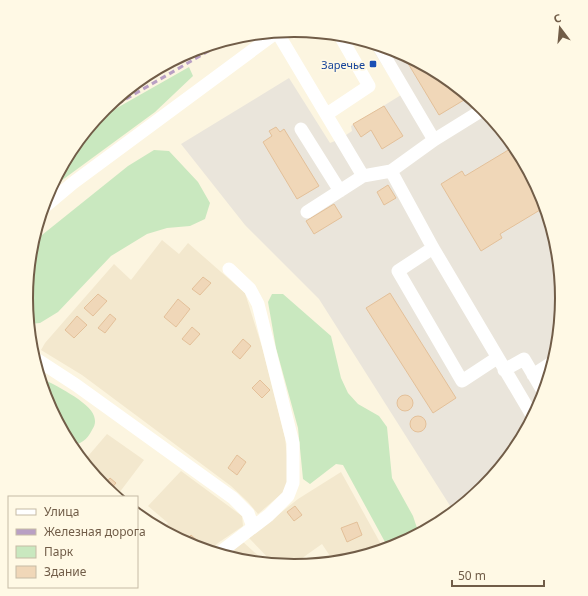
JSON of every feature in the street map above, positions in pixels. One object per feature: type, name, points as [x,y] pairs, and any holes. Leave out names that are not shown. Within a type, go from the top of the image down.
[{"type":"street","points":[[281,38],[363,176]]},
{"type":"street","points":[[52,201],[268,39]]},
{"type":"street","points":[[327,114],[369,86],[343,42]]},
{"type":"street","points":[[383,53],[434,140]]},
{"type":"street","points":[[307,212],[363,176],[391,172],[434,140],[479,113]]},
{"type":"street","points":[[301,129],[340,191]]},
{"type":"street","points":[[391,172],[433,248],[529,411]]},
{"type":"street","points":[[433,248],[398,271],[462,381],[497,358]]},
{"type":"street","points":[[224,549],[269,515],[288,496],[293,483],[293,444],[258,304],[250,289],[229,269]]},
{"type":"street","points":[[504,370],[524,359],[540,386]]},
{"type":"street","points":[[41,362],[76,385],[233,498],[248,513],[253,527]]},
{"type":"street","points":[[533,374],[546,366]]},
{"type":"shaded area","points":[[373,49],[409,64],[439,81],[479,113],[501,139],[520,168],[535,198],[546,230],[553,264],[555,298],[553,332],[546,366],[535,398],[520,429],[501,457],[479,483],[451,507],[319,299],[245,225],[181,144],[289,78],[330,143],[340,139],[352,131],[351,126],[401,95]]},
{"type":"shaded area","points":[[162,240],[179,254],[188,243],[245,293],[262,347],[285,438],[288,465],[287,489],[258,514],[231,486],[82,375],[41,350],[45,343],[114,264],[131,280]]},
{"type":"shaded area","points":[[107,434],[144,460],[120,492],[109,483],[87,457]]},
{"type":"shaded area","points":[[181,471],[242,516],[243,526],[214,546],[194,539],[166,525],[168,523],[148,506]]},
{"type":"shaded area","points":[[341,472],[381,544],[362,550],[330,557],[322,544],[301,559],[268,557],[249,538],[298,499]]},
{"type":"shaded area","points":[[242,541],[259,557],[243,554],[229,551]]},
{"type":"green space","points":[[189,67],[193,76],[155,112],[61,181],[68,167],[87,139],[111,111]]},
{"type":"green space","points":[[154,150],[169,151],[198,182],[210,203],[205,219],[190,226],[167,228],[147,234],[111,256],[58,312],[40,323],[34,324],[33,298],[35,264],[41,236],[128,166]]},
{"type":"green space","points":[[272,294],[283,294],[331,336],[341,378],[348,393],[358,404],[379,416],[387,427],[392,478],[413,516],[417,528],[385,542],[343,465],[336,464],[310,484],[303,479],[298,428],[276,348],[268,302]]},
{"type":"green space","points":[[47,381],[79,399],[91,411],[95,418],[95,422],[90,433],[83,441],[77,443],[60,413]]},
{"type":"building","points":[[408,64],[439,81],[464,100],[439,115]]},
{"type":"building","points":[[384,106],[403,136],[382,149],[371,130],[361,137],[353,124]]},
{"type":"building","points":[[276,127],[280,132],[284,129],[319,186],[297,199],[263,142],[272,136],[269,131]]},
{"type":"building","points":[[509,150],[528,183],[540,210],[500,234],[502,238],[481,251],[441,184],[462,171],[465,176]]},
{"type":"building","points":[[388,185],[396,198],[384,205],[377,192]]},
{"type":"building","points":[[334,204],[342,217],[314,234],[306,221]]},
{"type":"building","points":[[203,277],[211,283],[200,295],[192,289]]},
{"type":"building","points":[[390,293],[456,398],[433,413],[366,308]]},
{"type":"building","points":[[98,294],[107,301],[93,316],[84,308]]},
{"type":"building","points":[[178,299],[190,309],[176,327],[164,317]]},
{"type":"building","points":[[110,314],[116,319],[105,333],[98,328]]},
{"type":"building","points":[[77,316],[87,325],[74,338],[65,330]]},
{"type":"building","points":[[192,327],[200,334],[190,345],[182,339]]},
{"type":"building","points":[[243,339],[251,346],[240,359],[232,352]]},
{"type":"building","points":[[260,380],[270,390],[262,398],[252,388]]},
{"type":"building","points":[[405,395],[412,400],[413,403],[408,410],[405,411],[398,406],[397,403],[402,396]]},
{"type":"building","points":[[418,416],[425,421],[426,424],[421,431],[418,432],[411,427],[410,424],[415,417]]},
{"type":"building","points":[[237,455],[246,462],[237,475],[228,468]]},
{"type":"building","points":[[110,478],[116,483],[113,486],[107,481]]},
{"type":"building","points":[[295,506],[302,515],[294,521],[287,512]]},
{"type":"building","points":[[357,522],[362,535],[347,542],[341,528]]},
{"type":"railway","points":[[125,100],[206,52]]},
{"type":"place","name":"Заречье","points":[[373,64]]}]
